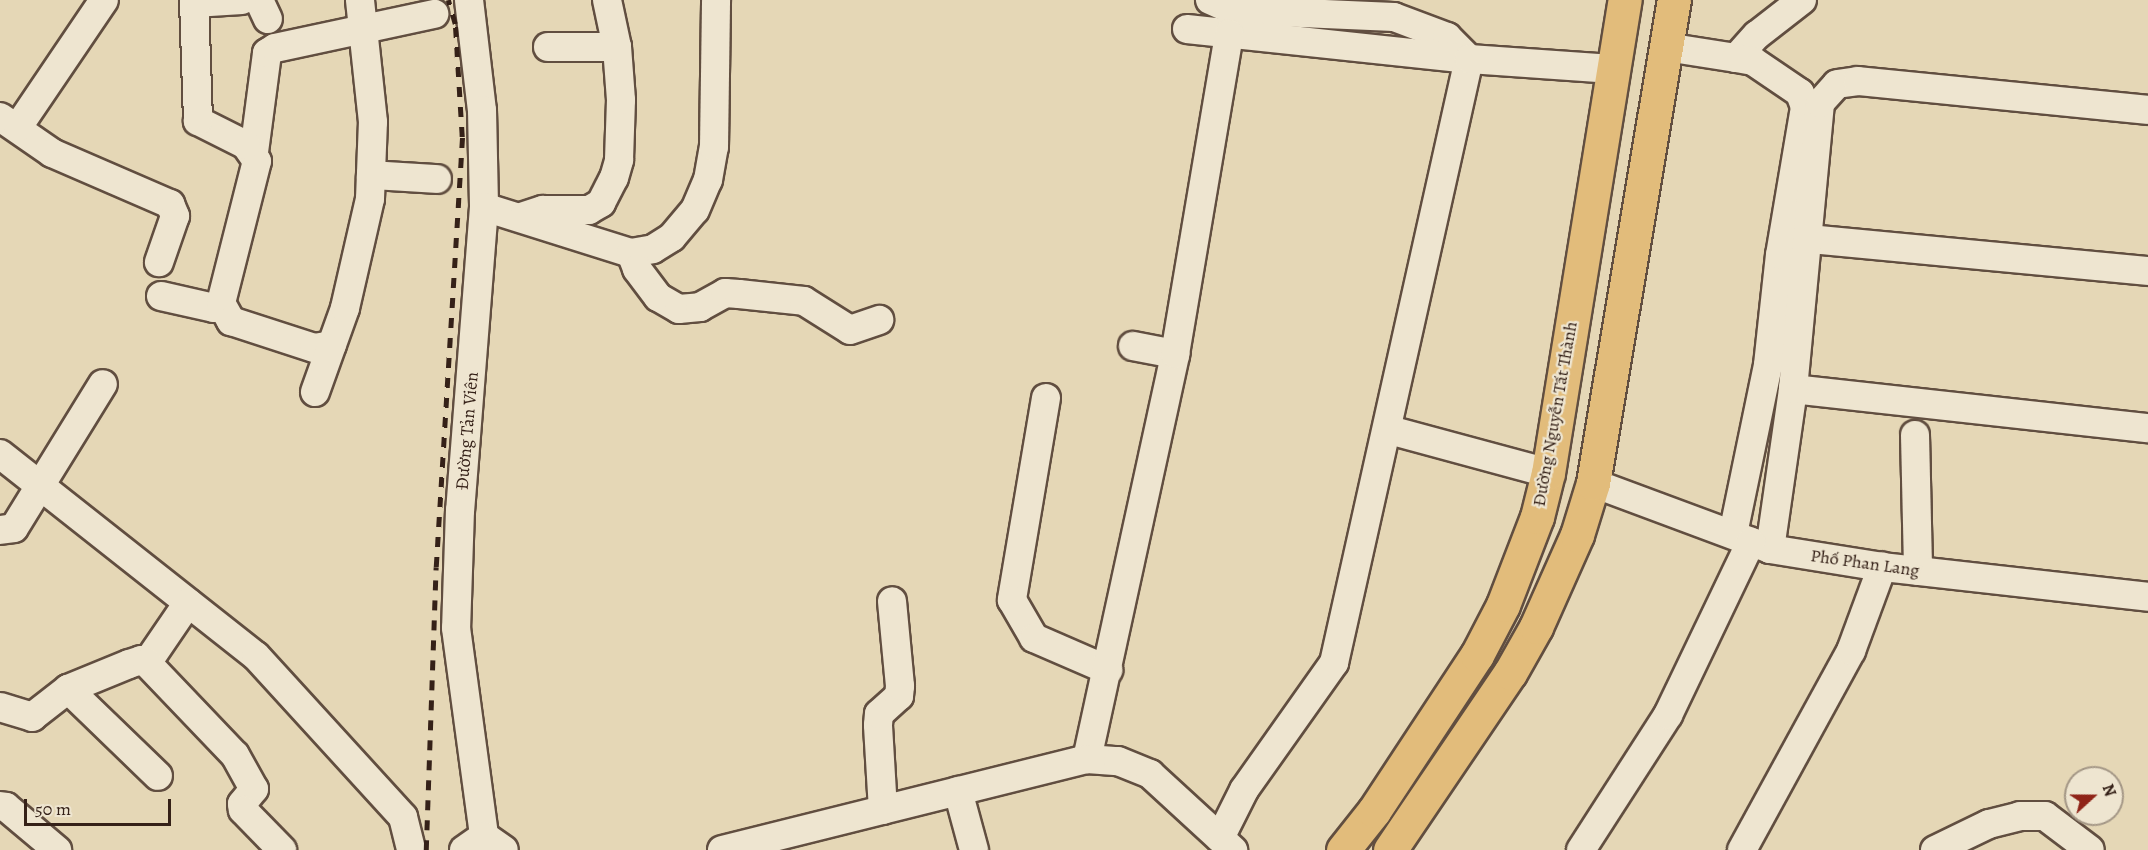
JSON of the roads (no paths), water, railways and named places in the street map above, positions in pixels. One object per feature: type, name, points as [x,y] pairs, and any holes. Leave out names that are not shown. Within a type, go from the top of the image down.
[{"type":"main road","name":"Đường Nguyễn Tất Thành","points":[[1343,850],[1374,811],[1477,654],[1523,557],[1548,473],[1624,0]]},
{"type":"main road","points":[[1390,850],[1482,716],[1531,636],[1568,556],[1593,483],[1674,0]]},
{"type":"street","points":[[104,0],[9,122],[52,153],[170,204],[174,216],[159,262]]},
{"type":"street","points":[[242,0],[194,2],[198,121],[254,152]]},
{"type":"street","points":[[315,392],[345,308],[370,199],[373,122],[365,29],[360,0]]},
{"type":"street","name":"Đường Tản Viên","points":[[469,0],[482,110],[484,207],[460,510],[456,628],[484,845]]},
{"type":"street","points":[[520,218],[543,210],[589,210],[601,203],[619,160],[621,100],[617,47],[607,0]]},
{"type":"street","points":[[484,207],[631,253],[653,249],[672,237],[695,210],[708,180],[714,147],[716,0]]},
{"type":"street","points":[[1210,0],[1232,10],[1394,17],[1447,37],[1469,59]]},
{"type":"street","points":[[1736,57],[1757,35],[1802,0]]},
{"type":"street","points":[[161,296],[214,308],[221,303],[257,161],[254,152],[267,52],[434,14]]},
{"type":"street","points":[[1187,29],[1469,59],[1613,69]]},
{"type":"street","points":[[1087,759],[1175,354],[1229,34]]},
{"type":"street","points":[[548,47],[617,47]]},
{"type":"street","points":[[1666,47],[1753,61],[1800,93],[1805,107],[1780,255],[1752,542]]},
{"type":"street","points":[[722,850],[792,842],[883,810],[1087,759],[1118,761],[1150,774],[1227,844],[1244,790],[1334,663],[1389,430],[1469,59]]},
{"type":"street","points":[[1581,850],[1668,715],[1752,542],[1793,388],[1809,239],[1820,103],[1837,84],[1858,81],[2148,110]]},
{"type":"street","points":[[371,175],[437,179]]},
{"type":"street","points":[[1809,239],[2148,271]]},
{"type":"street","points":[[631,253],[637,269],[658,297],[679,309],[700,307],[725,294],[751,294],[804,301],[850,330],[863,329],[879,320]]},
{"type":"street","points":[[221,303],[231,321],[314,348],[332,345]]},
{"type":"street","points":[[1133,346],[1175,354]]},
{"type":"street","points":[[0,530],[14,528],[103,384]]},
{"type":"street","points":[[1793,388],[2148,428]]},
{"type":"street","points":[[1046,398],[1012,600],[1034,638],[1108,670]]},
{"type":"street","points":[[1389,430],[1548,473]]},
{"type":"street","points":[[1915,435],[1918,571]]},
{"type":"street","points":[[0,454],[38,487],[256,656],[286,686],[403,817],[411,850]]},
{"type":"street","name":"Phố Phan Lang","points":[[1593,483],[1752,542],[1882,567],[2148,597]]},
{"type":"street","points":[[1742,850],[1851,651],[1882,567]]},
{"type":"street","points":[[883,810],[879,714],[899,696],[900,686],[892,600]]},
{"type":"street","points":[[147,663],[188,603]]},
{"type":"street","points":[[0,707],[32,717],[68,689],[141,660],[147,663],[235,755],[254,789],[242,804],[243,810],[282,850]]},
{"type":"street","points":[[68,689],[158,776]]},
{"type":"street","points":[[958,791],[974,850]]},
{"type":"street","points":[[0,806],[6,807],[57,850]]},
{"type":"street","points":[[1935,850],[1989,824],[2020,816],[2045,816],[2061,838],[2090,850]]},
{"type":"railway","points":[[426,850],[436,567],[462,137],[455,24],[448,0]]}]
